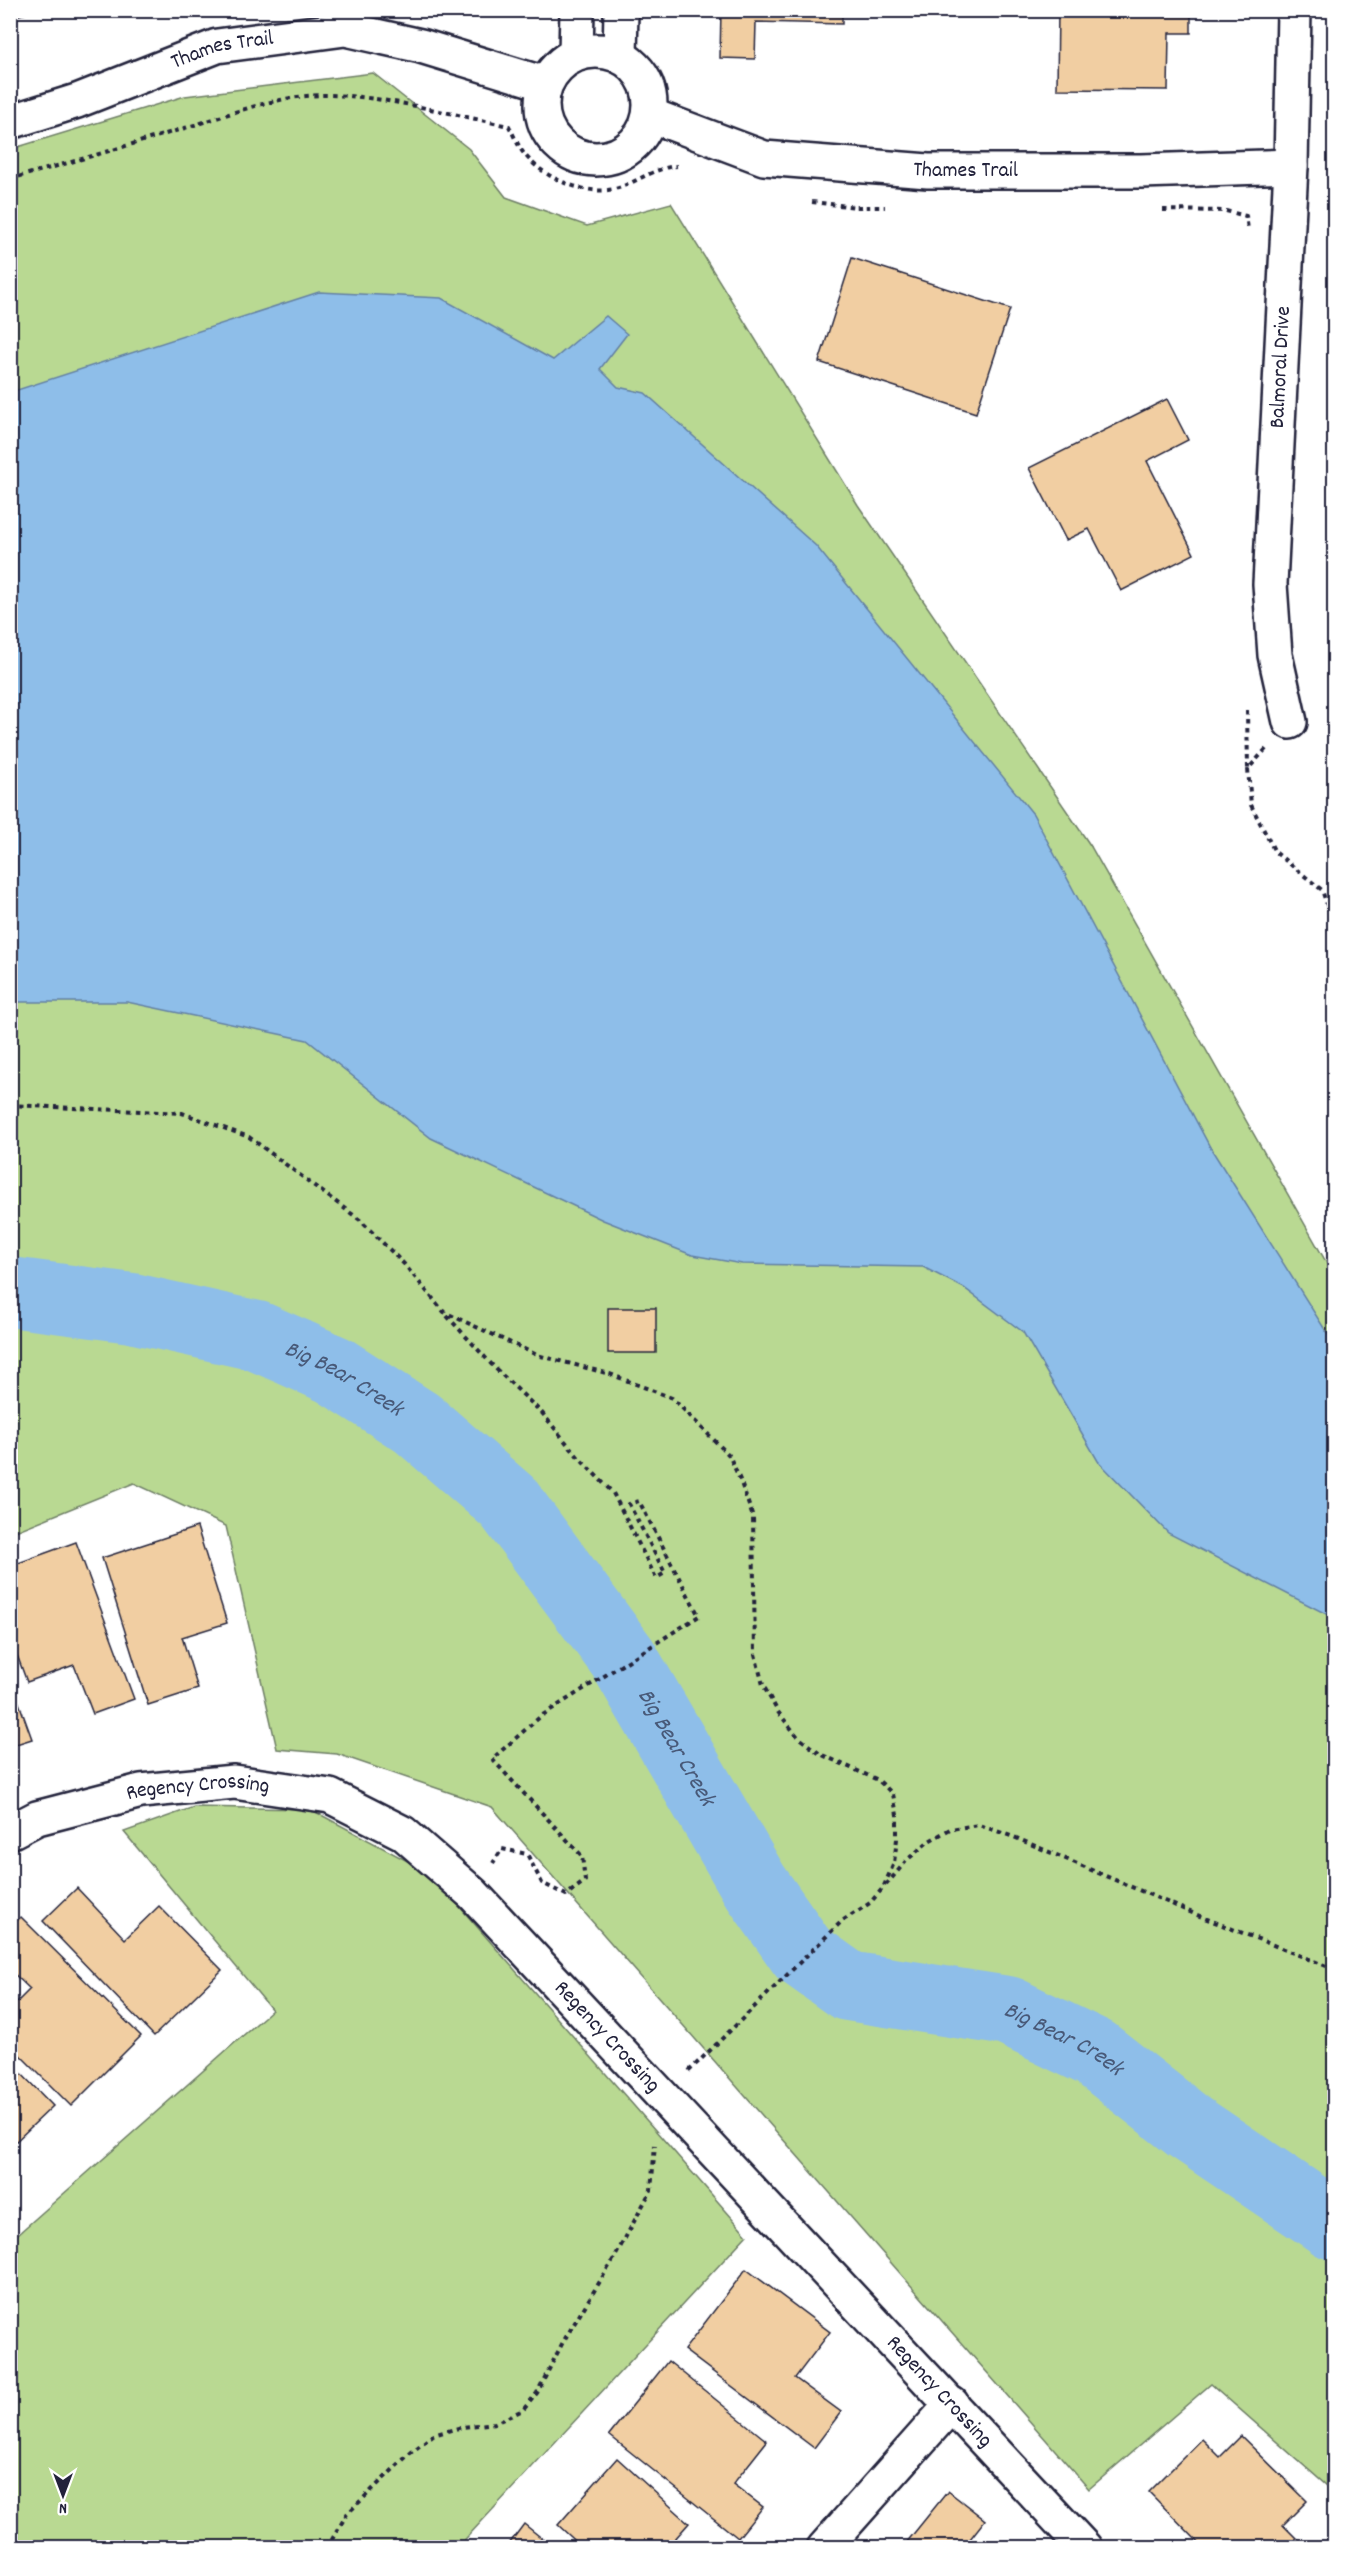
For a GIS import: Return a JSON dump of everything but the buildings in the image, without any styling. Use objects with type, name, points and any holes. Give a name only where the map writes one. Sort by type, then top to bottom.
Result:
[{"type":"street","points":[[576,54],[577,10]]},
{"type":"street","points":[[620,56],[621,10]]},
{"type":"street","name":"Balmoral Drive","points":[[1290,722],[1275,655],[1270,584],[1291,166],[1294,10]]},
{"type":"street","name":"Thames Trail","points":[[10,122],[76,101],[217,46],[345,30],[421,46],[546,84]]},
{"type":"street","points":[[598,50],[620,56],[634,66],[645,81],[650,97],[650,115],[644,132],[632,146],[617,155],[599,159],[581,157],[565,149],[552,137],[544,120],[542,102],[546,84],[563,62],[576,54],[598,50]]},
{"type":"street","name":"Thames Trail","points":[[650,115],[764,158],[928,171],[1141,171],[1291,166]]},
{"type":"street","name":"Regency Crossing","points":[[10,1832],[37,1818],[141,1791],[234,1782],[330,1796],[403,1833],[473,1894],[1086,2547]]},
{"type":"street","points":[[824,2547],[952,2404]]},
{"type":"path","points":[[10,179],[83,160],[264,103],[326,95],[369,98],[509,126],[523,152],[549,176],[572,186],[598,190],[618,188],[654,172],[675,166],[683,168]]},
{"type":"path","points":[[805,201],[856,207],[894,207]]},
{"type":"path","points":[[1161,210],[1226,211],[1246,216],[1249,232]]},
{"type":"path","points":[[1247,705],[1251,805],[1275,852],[1322,890],[1335,926]]},
{"type":"path","points":[[1248,769],[1290,722]]},
{"type":"path","points":[[10,1105],[182,1113],[249,1137],[360,1220],[404,1264],[495,1368],[542,1413],[579,1458],[613,1493],[656,1578],[665,1573],[629,1504],[639,1501],[699,1616],[541,1716],[492,1759],[582,1856],[585,1881],[566,1895],[542,1883],[527,1854],[502,1849],[473,1894]]},
{"type":"path","points":[[444,1312],[537,1355],[610,1374],[672,1398],[729,1455],[753,1517],[755,1654],[763,1685],[778,1712],[798,1737],[820,1754],[878,1780],[892,1794],[897,1815],[897,1839],[894,1863],[883,1888]]},
{"type":"path","points":[[327,2547],[347,2514],[408,2455],[434,2435],[462,2427],[495,2423],[523,2410],[537,2393],[563,2342],[616,2255],[651,2190],[656,2131],[667,2100],[690,2070],[842,1921],[870,1903],[907,1860],[930,1841],[950,1829],[979,1825],[1014,1837],[1202,1917],[1335,1969]]},
{"type":"green space","points":[[373,73],[469,149],[506,197],[587,226],[671,203],[858,505],[1090,845],[1334,1276],[1334,2492],[1211,2384],[1089,2489],[492,1807],[337,1754],[277,1749],[226,1526],[134,1483],[11,1533],[11,149],[185,96]]},
{"type":"green space","points":[[194,1807],[310,1809],[430,1873],[747,2235],[457,2548],[11,2547],[10,2241],[272,2010],[124,1832]]},
{"type":"water","points":[[319,292],[441,298],[553,360],[606,316],[627,334],[600,369],[618,387],[645,393],[816,546],[1033,814],[1210,1147],[1334,1344],[1334,1618],[1168,1533],[1098,1461],[1023,1332],[964,1288],[923,1267],[742,1264],[692,1255],[603,1220],[431,1138],[307,1040],[127,1002],[11,1002],[11,392]]},
{"type":"waterway","name":"Big Bear Creek","points":[[10,1292],[132,1308],[257,1336],[334,1370],[417,1423],[508,1502],[623,1658],[754,1884],[803,1954],[848,1986],[1008,2011],[1095,2053],[1189,2127],[1334,2225]]}]
